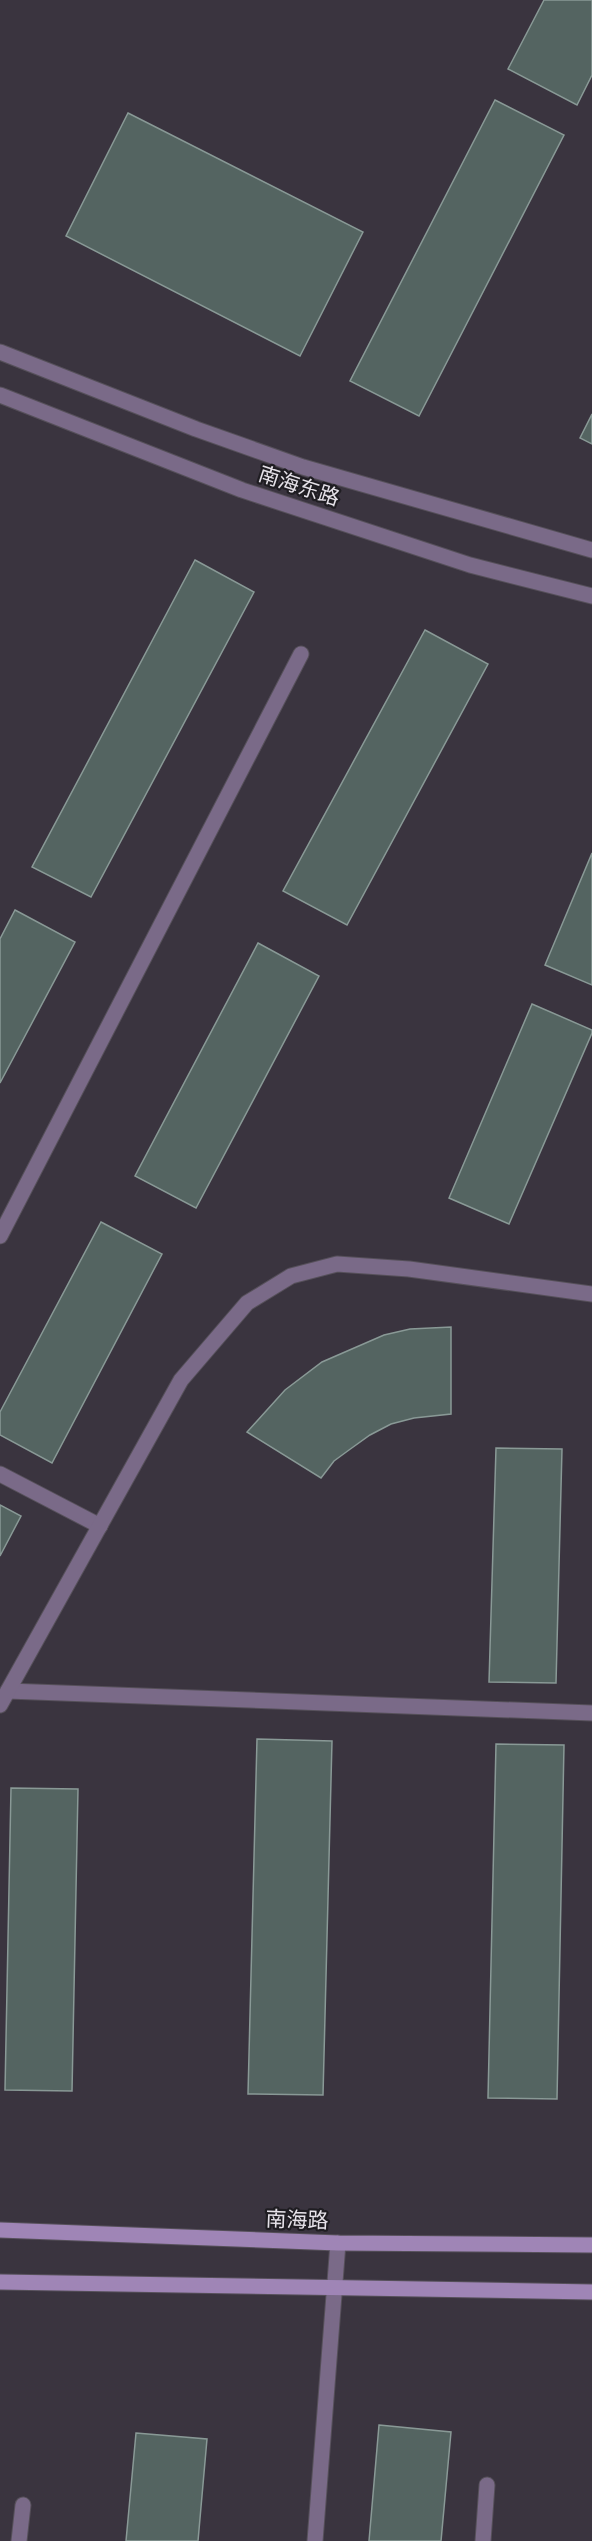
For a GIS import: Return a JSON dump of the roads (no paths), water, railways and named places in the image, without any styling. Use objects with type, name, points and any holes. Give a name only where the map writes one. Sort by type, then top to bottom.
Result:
[{"type":"main road","name":"南海路","points":[[0,2230],[338,2242],[592,2245]]},
{"type":"main road","points":[[0,2282],[592,2292]]},
{"type":"street","name":"南海东路","points":[[0,352],[196,429],[303,467],[592,550]]},
{"type":"street","name":"南海东路","points":[[0,395],[242,490],[471,565],[592,596]]},
{"type":"street","points":[[0,1236],[301,654]]},
{"type":"street","points":[[0,1705],[181,1380],[247,1303],[291,1275],[337,1264],[409,1269],[592,1294]]},
{"type":"street","points":[[0,1474],[100,1526]]},
{"type":"street","points":[[8,1691],[592,1713]]},
{"type":"street","points":[[315,2541],[338,2242]]},
{"type":"street","points":[[483,2541],[487,2485]]},
{"type":"street","points":[[19,2541],[23,2505]]}]
